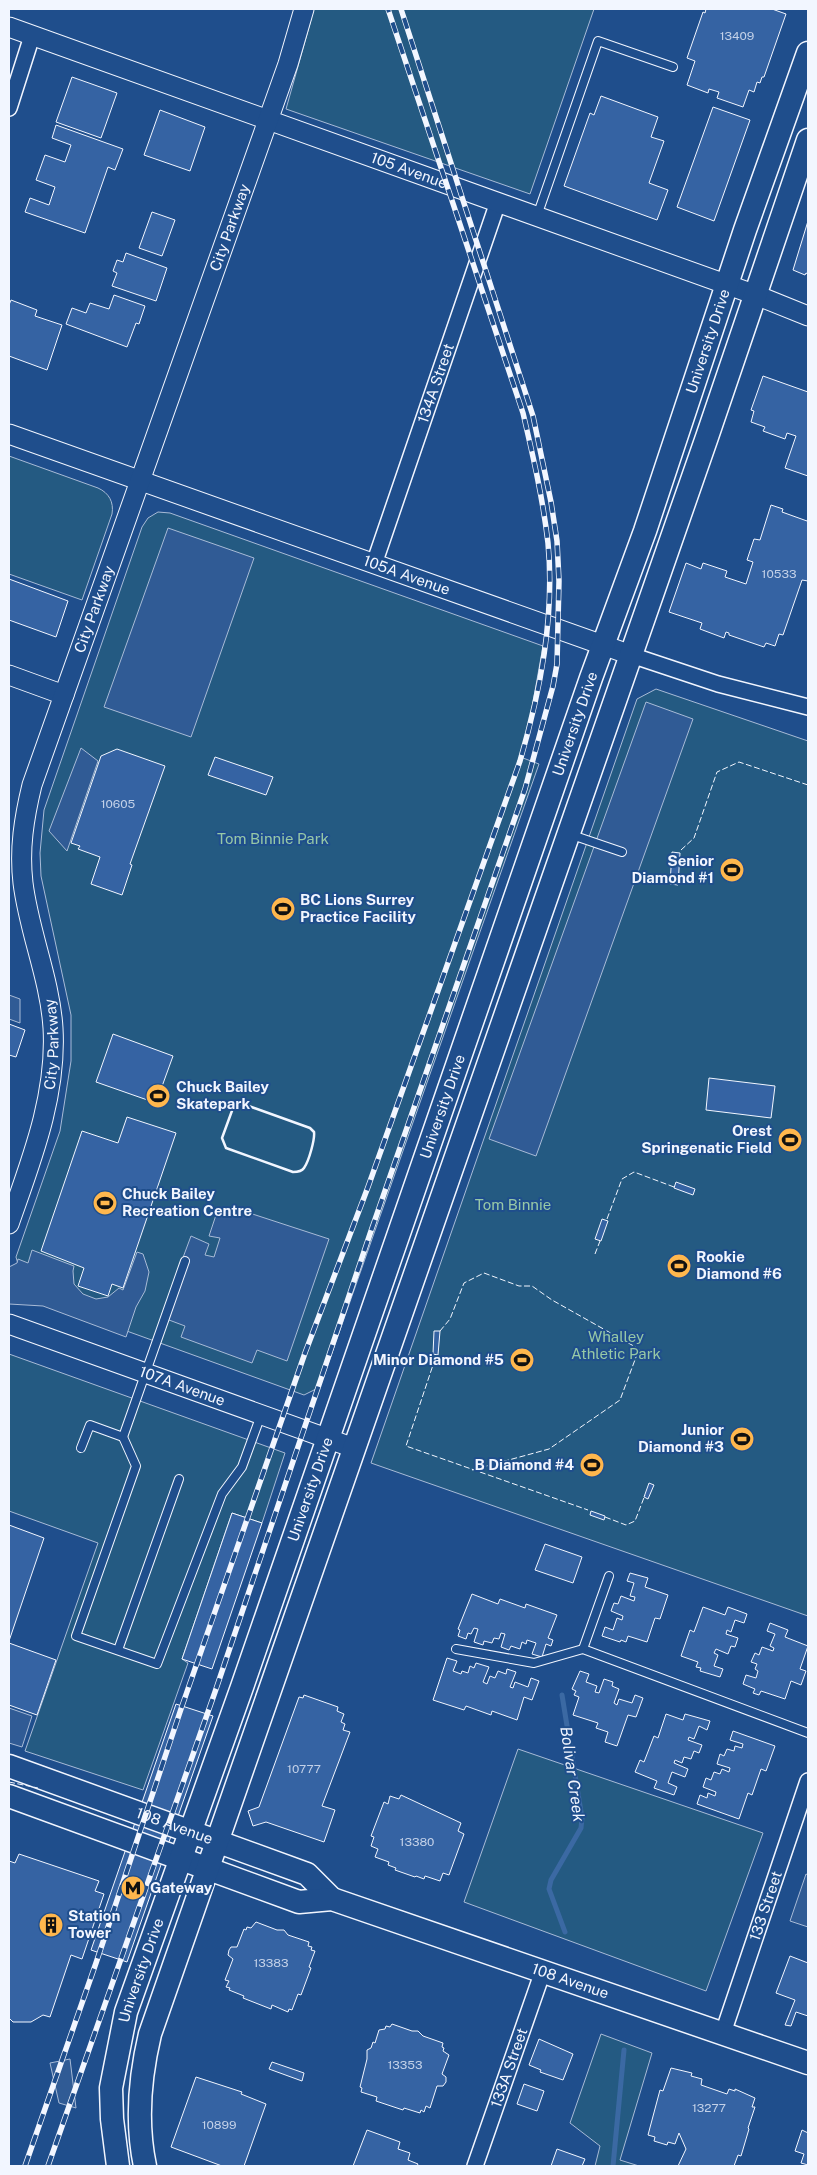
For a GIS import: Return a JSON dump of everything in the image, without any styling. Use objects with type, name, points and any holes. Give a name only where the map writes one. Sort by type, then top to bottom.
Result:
[{"type":"main road","name":"University Drive","points":[[118,2166],[111,2088],[118,2044],[126,2012],[648,524],[808,53]]},
{"type":"main road","name":"University Drive","points":[[145,2166],[140,2125],[140,2086],[150,2034],[569,834],[808,140]]},
{"type":"main road","name":"108 Avenue","points":[[9,1766],[308,1874],[332,1898],[808,2063]]},
{"type":"main road","name":"108 Avenue","points":[[9,1796],[299,1902],[332,1898]]},
{"type":"street","name":"City Parkway","points":[[9,1224],[38,1140],[45,1110],[53,1057],[51,1009],[23,883],[23,828],[32,785],[288,64],[304,9]]},
{"type":"street","name":"105 Avenue","points":[[9,27],[756,295],[808,316]]},
{"type":"street","points":[[9,108],[32,36]]},
{"type":"street","name":"134A Street","points":[[374,564],[498,202]]},
{"type":"street","name":"105A Avenue","points":[[9,434],[631,655],[718,684],[808,707]]},
{"type":"street","points":[[9,675],[64,695]]},
{"type":"street","name":"107A Avenue","points":[[9,1324],[354,1448]]},
{"type":"street","name":"133 Street","points":[[723,2033],[808,1781]]},
{"type":"street","name":"133A Street","points":[[475,2166],[543,1971]]},
{"type":"lane","points":[[537,216],[598,41],[673,67]]},
{"type":"lane","points":[[569,834],[622,852]]},
{"type":"lane","points":[[185,1261],[124,1437],[136,1466],[76,1636],[157,1664],[222,1494],[242,1467],[261,1415]]},
{"type":"lane","points":[[81,1448],[90,1425],[124,1437]]},
{"type":"lane","points":[[118,1650],[179,1479]]},
{"type":"lane","points":[[583,1649],[609,1576]]},
{"type":"lane","points":[[456,1648],[534,1663],[583,1649],[808,1733]]},
{"type":"green space","points":[[312,9],[594,9],[530,194],[286,109],[311,20]]},
{"type":"green space","points":[[9,456],[98,488],[110,498],[112,514],[82,600],[9,574]]},
{"type":"green space","name":"Tom Binnie Park","points":[[158,512],[170,513],[543,646],[523,758],[539,764],[320,1387],[304,1395],[27,1295],[16,1257],[60,1131],[71,1061],[71,1015],[41,876],[40,853],[44,810],[142,527],[148,518]]},
{"type":"green space","name":"Whalley Athletic Park","points":[[656,689],[808,741],[808,1616],[371,1463],[637,699]]},
{"type":"green space","points":[[9,1354],[285,1453],[262,1523],[232,1513],[182,1659],[188,1663],[143,1790],[25,1751],[98,1543],[9,1511]]},
{"type":"green space","points":[[518,1749],[763,1833],[706,1991],[464,1902]]},
{"type":"green space","points":[[601,2034],[652,2053],[620,2160],[639,2166],[595,2166],[600,2146],[570,2123]]},
{"type":"shaded area","points":[[168,528],[254,558],[191,737],[104,707]]},
{"type":"shaded area","points":[[646,702],[693,719],[536,1156],[489,1139]]},
{"type":"shaded area","points":[[81,748],[98,761],[67,851],[49,831]]},
{"type":"shaded area","points":[[9,995],[20,999],[20,1023],[9,1019]]},
{"type":"shaded area","points":[[231,1207],[329,1239],[287,1361],[257,1350],[252,1363],[181,1337],[185,1326],[161,1317],[191,1236],[209,1244],[205,1255],[214,1257],[220,1238],[209,1236],[217,1212],[228,1217]]},
{"type":"shaded area","points":[[32,1250],[74,1266],[74,1284],[83,1294],[96,1299],[108,1297],[119,1288],[123,1290],[137,1252],[143,1254],[149,1272],[145,1291],[136,1307],[126,1337],[43,1306],[9,1304],[9,1267],[17,1263],[18,1259],[28,1263]]},
{"type":"shaded area","points":[[9,1708],[32,1716],[22,1747],[9,1743]]},
{"type":"shaded area","points":[[806,1874],[808,1875],[808,1927],[790,1921]]},
{"type":"shaded area","points":[[70,2059],[76,2108],[59,2103],[50,2063]]},
{"type":"building","points":[[706,9],[772,9],[786,14],[764,77],[762,77],[760,83],[757,82],[754,92],[749,90],[743,107],[717,98],[719,92],[709,89],[708,93],[687,85],[695,61],[687,58],[703,12],[705,13]]},
{"type":"building","points":[[72,77],[117,93],[101,138],[56,122]]},
{"type":"building","points":[[601,96],[658,117],[651,137],[664,141],[649,183],[668,190],[657,220],[564,186],[590,113],[594,115]]},
{"type":"building","points":[[713,107],[750,120],[714,221],[677,207]]},
{"type":"building","points":[[160,110],[205,127],[190,171],[144,155]]},
{"type":"building","points":[[56,125],[123,149],[115,170],[108,167],[85,233],[25,212],[30,198],[49,205],[55,187],[36,180],[45,155],[65,162],[71,145],[52,138]]},
{"type":"building","points":[[152,212],[175,220],[162,256],[139,248]]},
{"type":"building","points":[[808,221],[808,274],[806,273],[805,275],[793,270]]},
{"type":"building","points":[[126,253],[167,268],[156,301],[112,286],[117,273],[113,271],[117,260],[123,262]]},
{"type":"building","points":[[114,295],[145,306],[139,324],[136,323],[127,347],[66,324],[72,308],[86,313],[90,303],[109,309]]},
{"type":"building","points":[[11,300],[37,310],[35,316],[62,325],[47,370],[9,356],[9,305]]},
{"type":"building","points":[[763,376],[808,392],[808,476],[785,468],[796,436],[787,433],[785,439],[763,431],[765,427],[751,422],[754,411],[751,410]]},
{"type":"building","points":[[771,505],[783,509],[782,512],[807,521],[808,519],[808,581],[802,580],[783,635],[779,634],[775,646],[766,643],[764,647],[729,635],[726,632],[724,638],[700,629],[702,623],[669,612],[686,563],[701,569],[703,563],[727,571],[725,577],[746,584],[753,562],[747,560],[754,539],[760,540]]},
{"type":"building","points":[[9,579],[68,601],[56,637],[9,620]]},
{"type":"building","points":[[117,749],[165,766],[130,864],[132,865],[122,895],[91,884],[100,857],[78,849],[80,846],[71,843],[101,756]]},
{"type":"building","points":[[215,757],[273,777],[266,795],[208,775]]},
{"type":"building","points":[[672,852],[680,853],[678,885],[670,884]]},
{"type":"building","points":[[9,1024],[25,1030],[16,1057],[9,1055]]},
{"type":"building","points":[[113,1034],[173,1056],[156,1103],[96,1082]]},
{"type":"building","points":[[709,1078],[775,1086],[771,1118],[706,1110]]},
{"type":"building","name":"Chuck Bailey Recreation Centre","points":[[127,1117],[176,1133],[123,1288],[112,1284],[108,1296],[78,1286],[84,1268],[41,1251],[82,1131],[118,1143]]},
{"type":"building","points":[[676,1182],[695,1189],[693,1195],[674,1188]]},
{"type":"building","points":[[602,1219],[608,1221],[601,1241],[595,1239]]},
{"type":"building","points":[[434,1331],[440,1331],[438,1355],[433,1354]]},
{"type":"building","points":[[649,1483],[654,1485],[648,1499],[644,1497]]},
{"type":"building","points":[[591,1511],[605,1516],[604,1520],[590,1515]]},
{"type":"building","points":[[232,1513],[262,1523],[212,1669],[182,1659]]},
{"type":"building","points":[[9,1525],[44,1538],[9,1641]]},
{"type":"building","points":[[545,1544],[582,1557],[573,1583],[535,1570]]},
{"type":"building","points":[[630,1573],[648,1578],[645,1587],[668,1595],[660,1619],[655,1618],[647,1642],[628,1636],[626,1642],[621,1640],[620,1642],[602,1636],[605,1627],[613,1630],[617,1618],[622,1620],[623,1616],[611,1611],[614,1603],[618,1604],[621,1596],[634,1601],[635,1597],[630,1596],[634,1583],[627,1581]]},
{"type":"building","points":[[472,1594],[498,1604],[500,1599],[525,1608],[526,1604],[557,1615],[548,1638],[553,1640],[551,1646],[546,1644],[542,1657],[532,1654],[536,1643],[527,1640],[526,1644],[522,1642],[520,1649],[511,1646],[509,1650],[501,1647],[505,1634],[501,1633],[499,1639],[494,1638],[492,1643],[484,1641],[483,1645],[474,1642],[478,1629],[474,1628],[471,1634],[468,1633],[466,1639],[458,1636],[460,1630],[458,1629]]},
{"type":"building","points":[[703,1607],[725,1615],[728,1607],[747,1614],[744,1623],[735,1620],[731,1632],[727,1630],[726,1634],[738,1638],[735,1647],[731,1646],[728,1654],[716,1649],[714,1653],[718,1655],[714,1666],[723,1669],[720,1677],[700,1671],[701,1668],[696,1667],[698,1662],[681,1656],[690,1630],[694,1632]]},
{"type":"building","points":[[770,1623],[788,1630],[785,1637],[808,1646],[800,1669],[806,1671],[801,1685],[791,1681],[785,1699],[761,1691],[759,1695],[753,1693],[755,1689],[743,1684],[746,1675],[756,1678],[758,1671],[755,1669],[757,1664],[751,1662],[755,1653],[759,1655],[762,1647],[773,1651],[774,1648],[770,1646],[775,1634],[767,1631]]},
{"type":"building","points":[[9,1643],[56,1660],[37,1715],[9,1705]]},
{"type":"building","points":[[447,1658],[457,1661],[453,1671],[461,1674],[462,1671],[468,1673],[470,1666],[474,1668],[476,1663],[489,1667],[483,1682],[487,1684],[490,1676],[495,1678],[498,1671],[506,1674],[507,1669],[516,1672],[510,1687],[513,1688],[515,1682],[528,1687],[531,1678],[539,1681],[532,1700],[524,1697],[517,1720],[492,1711],[491,1715],[466,1706],[464,1710],[433,1700]]},
{"type":"building","points":[[580,1671],[589,1674],[586,1682],[597,1686],[595,1692],[599,1693],[604,1679],[613,1682],[612,1686],[619,1689],[614,1703],[617,1705],[619,1699],[632,1703],[635,1695],[643,1698],[636,1717],[628,1715],[617,1746],[605,1742],[608,1732],[596,1728],[598,1723],[573,1715],[579,1697],[574,1695],[576,1691],[572,1689]]},
{"type":"building","points":[[304,1695],[338,1707],[337,1711],[344,1714],[341,1722],[345,1724],[343,1730],[350,1732],[322,1806],[335,1810],[324,1842],[266,1822],[253,1826],[248,1811],[259,1807],[299,1697],[303,1698]]},
{"type":"building","points":[[176,1704],[213,1716],[127,1962],[91,1950]]},
{"type":"building","points":[[666,1714],[683,1720],[685,1714],[710,1721],[707,1730],[699,1726],[694,1739],[689,1737],[688,1740],[702,1745],[699,1753],[694,1751],[691,1759],[684,1757],[682,1763],[675,1760],[674,1763],[688,1769],[685,1777],[672,1772],[668,1783],[677,1787],[674,1795],[654,1788],[657,1781],[635,1772],[640,1760],[644,1762],[654,1736],[658,1738]]},
{"type":"building","points":[[733,1731],[775,1746],[766,1771],[761,1769],[752,1795],[748,1793],[739,1819],[697,1804],[700,1795],[707,1798],[708,1793],[715,1796],[716,1792],[703,1787],[706,1778],[711,1780],[714,1772],[720,1774],[722,1769],[729,1772],[730,1768],[717,1764],[720,1754],[724,1756],[727,1749],[734,1751],[735,1746],[742,1748],[743,1744],[730,1740]]},
{"type":"building","points":[[401,1795],[461,1823],[458,1831],[464,1834],[449,1875],[443,1873],[440,1881],[425,1876],[424,1879],[415,1877],[395,1870],[396,1868],[388,1865],[389,1862],[375,1857],[378,1849],[371,1846],[374,1837],[371,1836],[384,1802],[388,1804],[390,1796],[399,1799]]},
{"type":"building","name":"Station Tower","points":[[19,1854],[99,1881],[95,1891],[104,1894],[82,1959],[71,1955],[50,2017],[43,2015],[31,2022],[13,2022],[9,2018],[9,1861],[15,1863]]},
{"type":"building","points":[[256,1922],[277,1930],[284,1930],[288,1935],[309,1942],[308,1946],[312,1947],[311,1950],[315,1951],[301,1995],[298,1994],[292,2010],[289,2009],[288,2012],[272,2005],[271,2009],[243,1998],[244,1996],[226,1987],[229,1981],[225,1980],[233,1959],[228,1955],[229,1950],[231,1947],[237,1947],[244,1929],[246,1930],[247,1927],[251,1928]]},
{"type":"building","points":[[790,1956],[808,1963],[808,2016],[796,2012],[791,2026],[785,2025],[795,2000],[776,1993]]},
{"type":"building","points":[[392,2024],[412,2031],[418,2031],[423,2036],[443,2043],[443,2051],[449,2055],[442,2074],[446,2077],[446,2082],[443,2086],[437,2086],[430,2108],[426,2106],[424,2112],[421,2110],[420,2113],[404,2108],[403,2110],[376,2101],[377,2097],[361,2092],[362,2088],[360,2087],[367,2059],[367,2050],[371,2048],[373,2042],[375,2043],[379,2030],[385,2029],[386,2026],[390,2027]]},
{"type":"building","points":[[539,2039],[573,2054],[563,2080],[540,2072],[541,2070],[529,2065]]},
{"type":"building","points":[[272,2062],[304,2073],[302,2081],[269,2069]]},
{"type":"building","points":[[671,2068],[692,2073],[691,2076],[702,2079],[701,2085],[727,2094],[729,2089],[735,2091],[735,2089],[755,2098],[752,2107],[755,2107],[741,2156],[738,2155],[734,2166],[678,2166],[686,2149],[679,2133],[675,2144],[668,2142],[667,2145],[654,2141],[655,2137],[648,2135],[660,2090],[663,2091]]},
{"type":"building","points":[[196,2077],[242,2092],[241,2094],[266,2104],[244,2166],[222,2166],[171,2147]]},
{"type":"building","points":[[524,2084],[544,2091],[537,2111],[517,2104]]},
{"type":"building","points":[[367,2130],[400,2142],[398,2149],[410,2153],[408,2160],[418,2164],[417,2166],[353,2166]]},
{"type":"building","points":[[802,2130],[808,2133],[808,2165],[801,2163],[804,2154],[795,2151]]},
{"type":"building","points":[[557,2149],[585,2159],[582,2166],[551,2166]]},
{"type":"waterway","name":"Bolivar Creek","points":[[562,1695],[582,1818],[581,1828],[551,1880],[549,1889],[565,1932]]},
{"type":"waterway","name":"Bolivar Creek","points":[[613,2166],[624,2050]]},
{"type":"railway","points":[[25,2166],[305,1353],[368,1187],[520,761],[534,708],[544,654],[549,599],[548,543],[541,494],[523,413],[388,9]]},
{"type":"railway","points":[[48,2166],[215,1692],[370,1234],[525,789],[553,686],[557,664],[559,581],[557,541],[533,416],[401,9]]},
{"type":"fence","points":[[681,850],[694,838],[717,772],[739,762],[808,785]]},
{"type":"fence","points":[[607,1219],[622,1179],[634,1172],[674,1187]]},
{"type":"fence","points":[[595,1254],[600,1241]]},
{"type":"fence","points":[[440,1331],[450,1319],[464,1283],[484,1273],[519,1286],[532,1286],[552,1300],[639,1349],[620,1400],[549,1449],[472,1470]]},
{"type":"fence","points":[[435,1359],[406,1446],[588,1510]]},
{"type":"fence","points":[[605,1517],[626,1525],[635,1521],[645,1495]]},
{"type":"fence","points":[[9,1782],[38,1788]]},
{"type":"wall","points":[[238,1104],[243,1104],[310,1128],[314,1132],[314,1140],[310,1155],[303,1169],[293,1172],[226,1148],[222,1138],[233,1108],[238,1104]]},
{"type":"place","name":"Senior Diamond #1","points":[[732,870]]},
{"type":"place","name":"BC Lions Surrey Practice Facility","points":[[283,909]]},
{"type":"place","name":"Chuck Bailey Skatepark","points":[[158,1096]]},
{"type":"place","name":"Orest Springenatic Field","points":[[790,1140]]},
{"type":"place","name":"Chuck Bailey Recreation Centre","points":[[105,1203]]},
{"type":"place","name":"Rookie Diamond #6","points":[[679,1266]]},
{"type":"place","name":"Minor Diamond #5","points":[[522,1360]]},
{"type":"place","name":"Junior Diamond #3","points":[[742,1439]]},
{"type":"place","name":"B Diamond #4","points":[[592,1465]]},
{"type":"place","name":"Gateway","points":[[133,1888]]},
{"type":"place","name":"Station Tower","points":[[51,1925]]},
{"type":"park label","name":"Tom Binnie","points":[[513,1205]]}]
